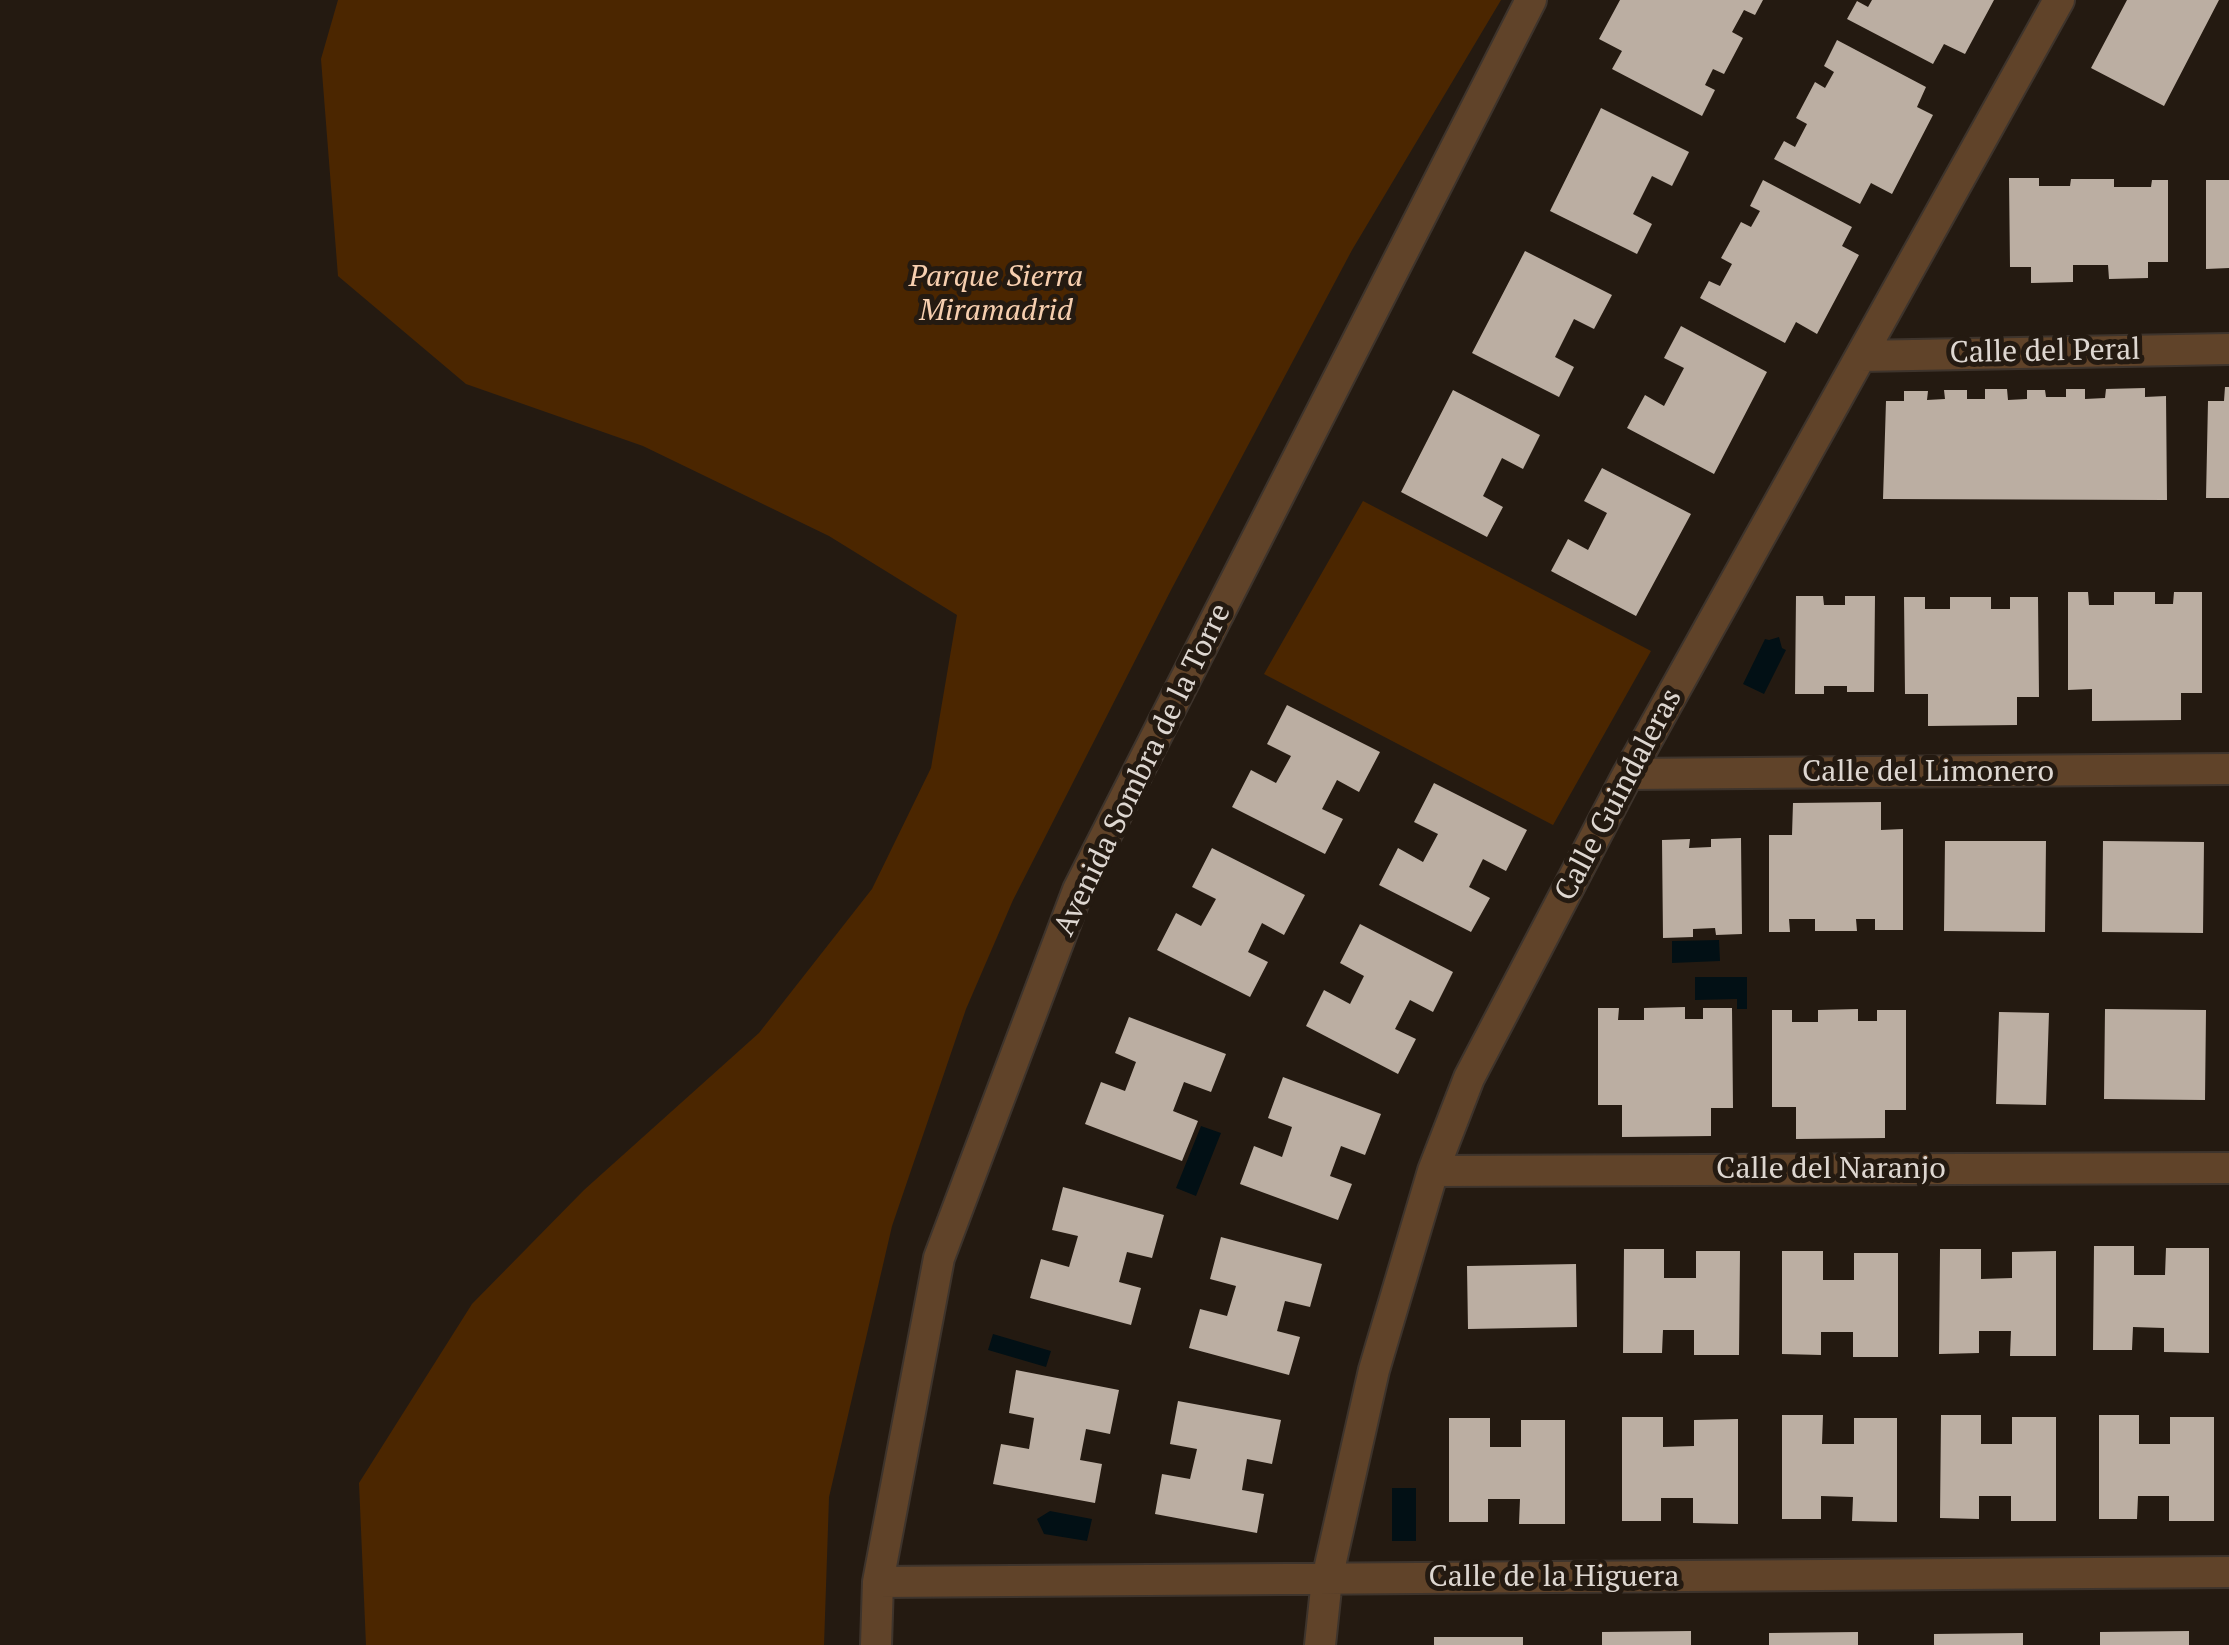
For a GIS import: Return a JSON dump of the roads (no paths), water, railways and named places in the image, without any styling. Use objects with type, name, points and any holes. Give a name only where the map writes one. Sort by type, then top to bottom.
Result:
[{"type":"street","name":"Avenida Sombra de la Torre","points":[[876,1645],[878,1582],[939,1258],[1078,890],[1531,0]]},
{"type":"street","name":"Calle Guindaleras","points":[[1320,1645],[1327,1579],[1374,1370],[1433,1171],[1468,1078],[1628,774],[2059,0]]},
{"type":"street","name":"Calle del Peral","points":[[1861,356],[2229,349]]},
{"type":"street","name":"Calle del Limonero","points":[[1628,774],[2229,770]]},
{"type":"street","name":"Calle del Naranjo","points":[[1433,1171],[2229,1168]]},
{"type":"street","name":"Calle de la Higuera","points":[[878,1582],[2229,1572]]},
{"type":"park label","name":"Parque Sierra Miramadrid","points":[[996,294]]}]
